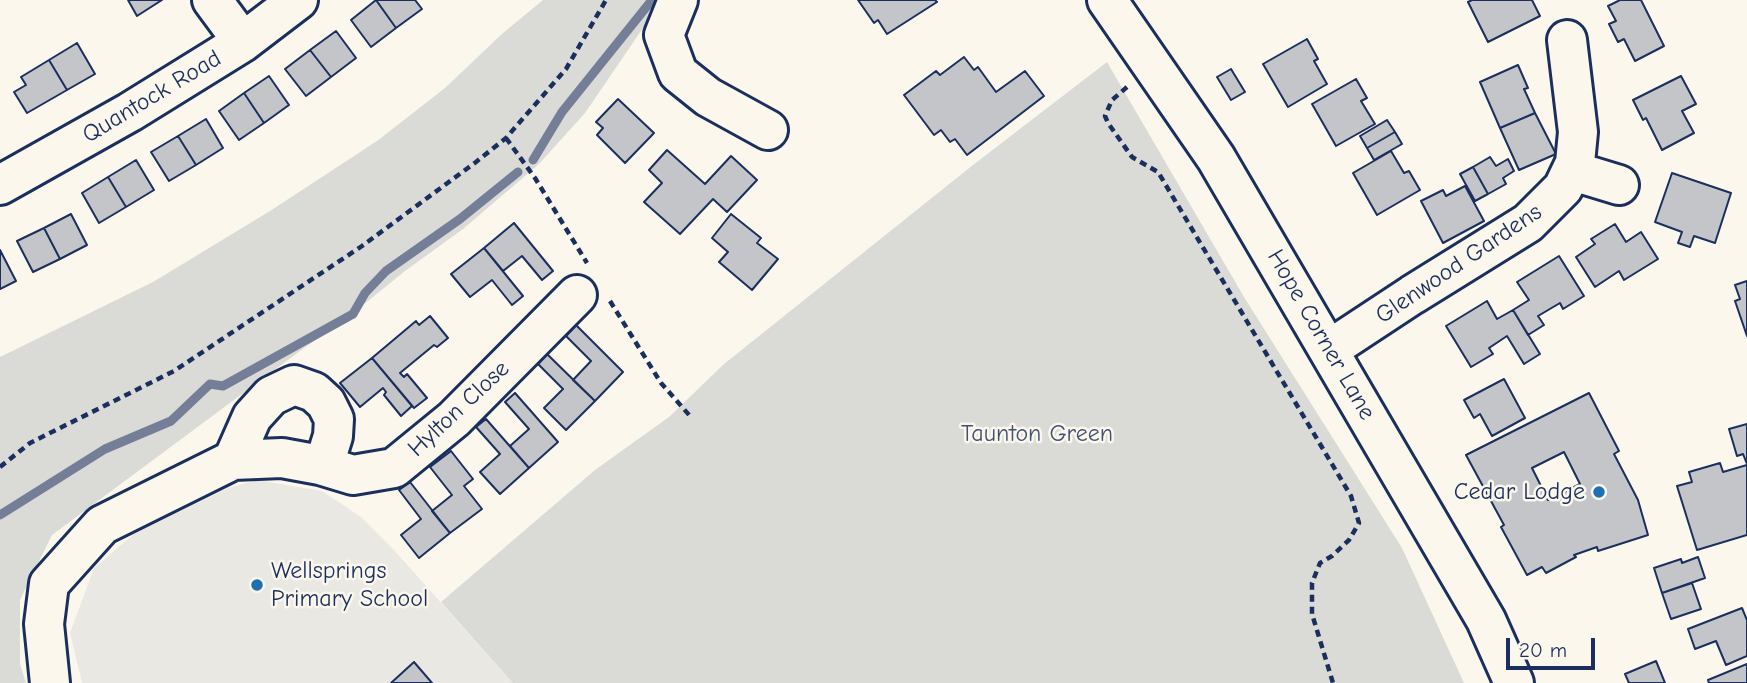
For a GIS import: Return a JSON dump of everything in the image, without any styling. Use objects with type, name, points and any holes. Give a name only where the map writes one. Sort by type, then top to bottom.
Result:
[{"type":"street","points":[[212,0],[243,43]]},
{"type":"street","name":"Quantock Road","points":[[0,185],[130,112],[243,43],[298,0]]},
{"type":"street","points":[[678,0],[664,35],[678,73],[708,97],[768,130]]},
{"type":"street","name":"Hope Corner Lane","points":[[1107,0],[1216,158],[1330,349],[1486,620],[1514,683]]},
{"type":"street","name":"Glenwood Gardens","points":[[1330,349],[1528,223],[1563,188],[1573,171],[1578,132],[1565,41]]},
{"type":"street","points":[[1573,171],[1623,186]]},
{"type":"street","name":"Hylton Close","points":[[50,683],[44,624],[49,584],[102,525],[233,460],[282,458],[353,475],[394,468],[454,419],[577,295]]},
{"type":"street","points":[[233,460],[252,417],[271,396],[294,386],[314,392],[326,403],[334,419],[333,436],[320,465]]},
{"type":"path","points":[[0,467],[30,443],[174,370],[362,246],[475,162],[506,138],[566,69],[606,0]]},
{"type":"path","points":[[1154,70],[1112,100],[1105,116],[1108,123],[1132,157],[1158,172],[1350,496],[1359,523],[1349,540],[1320,563],[1312,583],[1312,614],[1332,683]]},
{"type":"shaded area","name":"Wellsprings Primary School","points":[[257,480],[322,491],[361,517],[513,683],[82,683],[70,633],[94,568],[134,534],[228,488]]},
{"type":"green space","points":[[543,0],[662,0],[585,113],[539,164],[463,229],[342,322],[52,535],[20,600],[20,664],[26,683],[0,683],[0,357],[153,282],[270,211],[377,141],[445,88],[503,33]]},
{"type":"green space","name":"Taunton Green","points":[[1107,62],[1244,297],[1402,548],[1464,683],[513,683],[441,602],[595,470],[669,417],[724,364]]},
{"type":"building","points":[[128,0],[162,0],[137,16]]},
{"type":"building","points":[[376,0],[396,28],[371,47],[351,20]]},
{"type":"building","points":[[376,0],[415,0],[422,9],[396,28]]},
{"type":"building","points":[[858,0],[937,2],[887,34],[878,20],[874,23]]},
{"type":"building","points":[[1532,0],[1540,16],[1488,42],[1468,2]]},
{"type":"building","points":[[1620,0],[1641,0],[1664,46],[1635,61],[1624,39],[1618,42],[1609,24],[1616,21],[1608,6]]},
{"type":"building","points":[[336,31],[356,58],[331,77],[310,50]]},
{"type":"building","points":[[1307,39],[1318,59],[1314,61],[1327,84],[1288,107],[1263,64]]},
{"type":"building","points":[[77,43],[95,74],[67,90],[49,60]]},
{"type":"building","points":[[310,50],[331,77],[306,96],[285,69]]},
{"type":"building","points":[[964,57],[974,70],[978,67],[996,92],[1025,71],[1044,96],[967,155],[955,139],[950,142],[941,130],[934,135],[904,95],[936,71],[940,75]]},
{"type":"building","points":[[49,60],[67,90],[27,113],[14,92],[26,85],[21,77]]},
{"type":"building","points":[[1518,65],[1528,88],[1524,89],[1535,113],[1500,128],[1480,82]]},
{"type":"building","points":[[1231,69],[1245,92],[1231,100],[1217,77]]},
{"type":"building","points":[[269,76],[289,105],[264,123],[244,93]]},
{"type":"building","points":[[1681,76],[1696,104],[1682,111],[1694,133],[1662,150],[1646,118],[1643,120],[1633,100]]},
{"type":"building","points":[[1356,79],[1367,98],[1361,101],[1375,124],[1336,146],[1312,104]]},
{"type":"building","points":[[244,93],[264,123],[239,140],[219,111]]},
{"type":"building","points":[[618,99],[654,133],[625,163],[597,135],[603,128],[596,122]]},
{"type":"building","points":[[1535,113],[1556,154],[1519,170],[1500,128]]},
{"type":"building","points":[[206,119],[223,148],[196,165],[178,136]]},
{"type":"building","points":[[1387,120],[1395,132],[1367,148],[1360,136]]},
{"type":"building","points":[[1395,132],[1402,144],[1374,160],[1367,148]]},
{"type":"building","points":[[178,136],[196,165],[169,181],[151,152]]},
{"type":"building","points":[[667,150],[705,184],[731,156],[757,180],[727,212],[713,199],[680,234],[644,202],[662,183],[649,170]]},
{"type":"building","points":[[1391,151],[1404,173],[1409,171],[1420,190],[1377,215],[1353,173]]},
{"type":"building","points":[[1490,157],[1496,166],[1508,159],[1514,171],[1503,178],[1506,184],[1488,194],[1473,167]]},
{"type":"building","points":[[136,160],[154,190],[126,207],[108,177]]},
{"type":"building","points":[[1473,167],[1488,194],[1475,201],[1460,174]]},
{"type":"building","points":[[1672,173],[1731,193],[1715,243],[1694,236],[1690,247],[1678,243],[1682,232],[1655,222]]},
{"type":"building","points":[[108,177],[126,207],[99,223],[82,193]]},
{"type":"building","points":[[1465,186],[1484,221],[1443,243],[1421,201],[1443,190],[1446,196]]},
{"type":"building","points":[[71,214],[87,245],[60,259],[44,228]]},
{"type":"building","points":[[731,214],[761,238],[757,243],[778,259],[752,290],[719,262],[728,252],[712,238]]},
{"type":"building","points":[[514,223],[553,271],[542,280],[522,256],[503,271],[484,248]]},
{"type":"building","points":[[1615,224],[1626,242],[1641,232],[1658,259],[1624,280],[1619,271],[1595,287],[1576,257],[1595,244],[1591,239]]},
{"type":"building","points":[[44,228],[60,259],[33,272],[17,241]]},
{"type":"building","points":[[484,248],[523,296],[512,305],[492,280],[470,297],[451,274]]},
{"type":"building","points":[[0,250],[16,281],[0,289]]},
{"type":"building","points":[[1559,256],[1584,296],[1563,309],[1560,303],[1538,316],[1544,325],[1528,335],[1513,310],[1529,300],[1517,282]]},
{"type":"building","points":[[1747,281],[1747,336],[1735,301],[1740,299],[1735,285]]},
{"type":"building","points":[[1487,301],[1497,319],[1513,310],[1540,354],[1524,364],[1507,336],[1489,348],[1493,354],[1471,367],[1446,326]]},
{"type":"building","points":[[430,316],[448,338],[437,347],[434,345],[400,373],[404,377],[407,374],[427,398],[414,408],[372,358],[416,321],[419,325]]},
{"type":"building","points":[[576,325],[623,372],[595,401],[573,380],[591,361],[566,336]]},
{"type":"building","points":[[547,354],[595,401],[566,430],[544,408],[563,389],[538,364]]},
{"type":"building","points":[[372,358],[412,406],[401,416],[384,395],[386,392],[383,388],[360,407],[340,383]]},
{"type":"building","points":[[1504,379],[1525,418],[1492,436],[1480,414],[1474,418],[1464,400]]},
{"type":"building","points":[[515,393],[558,442],[529,468],[510,446],[529,429],[505,402]]},
{"type":"building","name":"Cedar Lodge","points":[[1589,393],[1619,451],[1614,454],[1638,500],[1648,535],[1598,551],[1597,547],[1574,555],[1576,557],[1546,573],[1542,567],[1527,575],[1501,527],[1504,525],[1466,455]],"holes":[[[1564,452],[1580,484],[1548,500],[1532,468]]]},
{"type":"building","points":[[486,419],[529,468],[500,494],[480,472],[500,454],[476,427]]},
{"type":"building","points":[[1747,424],[1747,464],[1743,454],[1737,456],[1729,429]]},
{"type":"building","points":[[451,451],[473,479],[464,486],[482,509],[450,533],[432,511],[452,495],[430,467]]},
{"type":"building","points":[[1720,463],[1723,472],[1747,465],[1747,535],[1697,550],[1677,486],[1692,482],[1689,472]]},
{"type":"building","points":[[410,482],[450,533],[419,558],[401,535],[421,519],[399,490]]},
{"type":"building","points":[[1698,557],[1705,578],[1662,593],[1654,568],[1681,559],[1682,563]]},
{"type":"building","points":[[1692,583],[1701,609],[1671,619],[1662,593]]},
{"type":"building","points":[[1742,608],[1747,620],[1747,656],[1726,665],[1716,641],[1695,649],[1688,629]]},
{"type":"building","points":[[1656,661],[1665,683],[1629,683],[1625,674]]},
{"type":"building","points":[[414,662],[432,683],[391,683]]},
{"type":"building","points":[[1747,664],[1747,683],[1709,683],[1708,680]]},
{"type":"waterway","points":[[533,160],[562,112],[652,0]]},
{"type":"waterway","points":[[0,515],[105,449],[171,421],[210,384],[223,386],[353,314],[365,293],[386,271],[460,219],[518,172]]},
{"type":"place","name":"Cedar Lodge","points":[[1599,492]]},
{"type":"place","name":"Wellsprings Primary School","points":[[257,585]]}]
